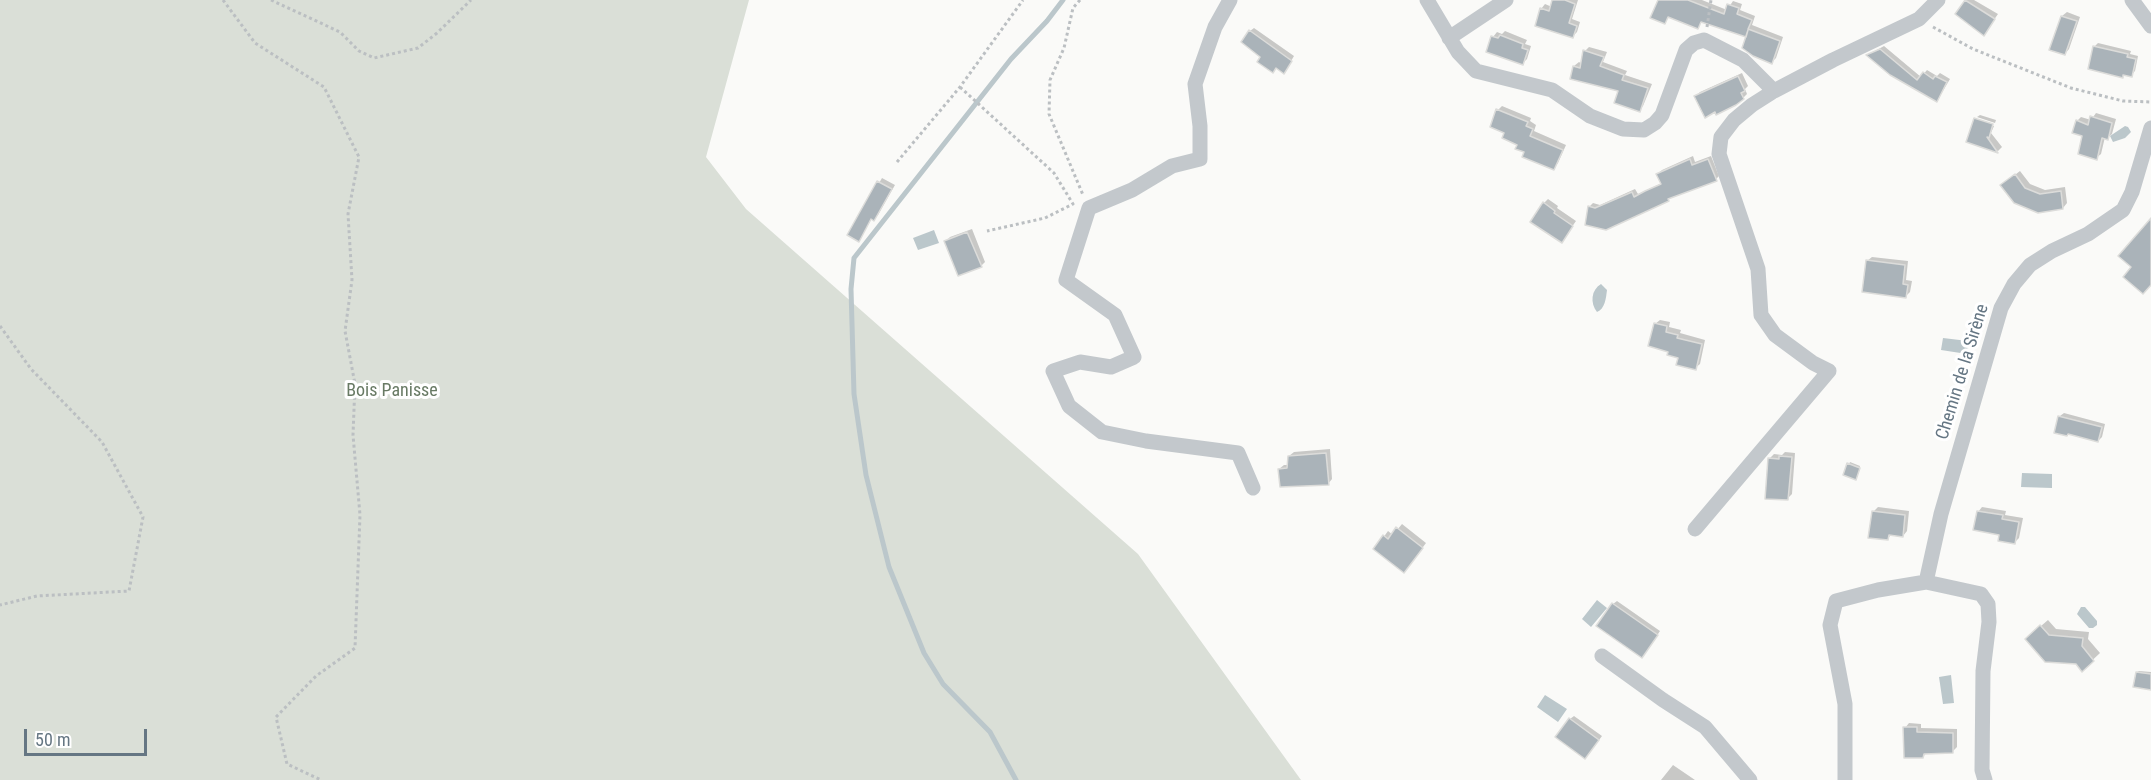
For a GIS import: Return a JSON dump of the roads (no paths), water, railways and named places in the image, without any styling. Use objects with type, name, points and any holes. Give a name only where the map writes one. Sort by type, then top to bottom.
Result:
[{"type":"street","points":[[1230,0],[1215,27],[1195,84],[1200,126],[1200,159],[1172,166],[1132,190],[1089,208],[1066,280],[1115,315],[1134,357],[1111,367],[1080,362],[1053,371],[1069,406],[1102,432],[1146,441],[1238,453],[1253,488]]},
{"type":"street","points":[[1427,0],[1458,52],[1476,72],[1552,90],[1590,116],[1623,129],[1644,130],[1662,115],[1686,50],[1694,43],[1704,40],[1743,60],[1774,91]]},
{"type":"street","points":[[1449,38],[1506,0]]},
{"type":"street","points":[[1695,529],[1829,371],[1813,363],[1775,335],[1761,315],[1758,269],[1719,154],[1721,137],[1734,120],[1774,91],[1918,19],[1938,0]]},
{"type":"street","points":[[2132,0],[2151,26]]},
{"type":"street","name":"Chemin de la Sirène","points":[[1926,582],[1941,514],[2001,308],[2014,284],[2030,265],[2104,224],[2122,210],[2135,182],[2151,128]]},
{"type":"street","points":[[1845,780],[1845,704],[1830,625],[1836,601],[1878,590],[1926,582],[1981,594],[1988,604],[1989,622],[1983,671],[1982,770],[1985,780]]},
{"type":"street","points":[[1602,656],[1705,727],[1750,780]]},
{"type":"waterway","points":[[1016,780],[990,732],[943,684],[924,653],[889,567],[866,475],[854,394],[851,289],[854,258],[1011,59],[1047,21],[1063,0]]},
{"type":"park label","name":"Bois Panisse","points":[[392,391]]}]
